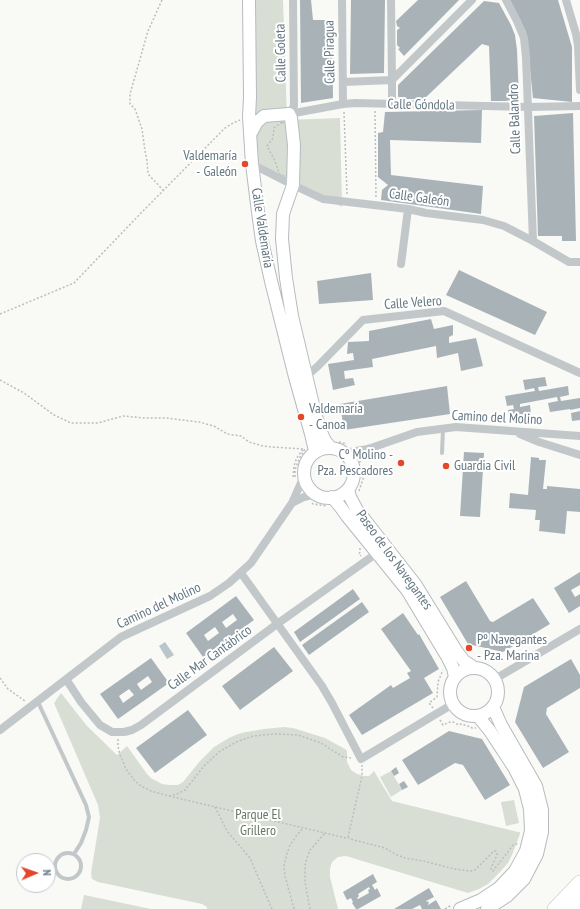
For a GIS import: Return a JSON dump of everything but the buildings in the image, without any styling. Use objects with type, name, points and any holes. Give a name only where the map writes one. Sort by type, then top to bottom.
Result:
[{"type":"highway","points":[[555,909],[580,883]]},
{"type":"highway","points":[[570,909],[580,899]]},
{"type":"main road","name":"Calle Valdemaría","points":[[249,0],[250,135],[252,164],[262,241],[270,281],[311,434],[310,452]]},
{"type":"main road","points":[[250,97],[256,110],[264,116],[256,122],[250,135]]},
{"type":"main road","name":"Calle Valdemaría","points":[[291,113],[294,145],[293,186],[283,214],[282,239],[286,278],[292,316],[315,413],[325,441],[332,444]]},
{"type":"main road","name":"Calle Góndola","points":[[264,116],[291,113]]},
{"type":"main road","points":[[332,444],[347,449],[349,458],[358,466],[351,483],[353,490],[341,494],[330,502],[324,497],[310,495],[304,476],[304,470],[310,452],[332,444]]},
{"type":"main road","name":"Paseo de los Navegantes","points":[[353,490],[350,497],[357,510],[415,584],[464,661],[473,667]]},
{"type":"main road","name":"Paseo de los Navegantes","points":[[330,502],[339,505],[407,590],[448,658],[453,668],[455,677]]},
{"type":"main road","points":[[473,667],[486,670],[495,679],[498,686],[497,700],[493,707],[489,711],[478,716],[464,714],[458,710],[453,704],[450,690],[451,684],[460,672],[473,667]]},
{"type":"main road","points":[[487,909],[507,896],[524,879],[537,854],[542,832],[542,810],[536,786],[501,726],[493,707]]},
{"type":"main road","points":[[460,909],[480,900],[499,888],[515,871],[526,851],[531,831],[530,810],[525,789],[515,769],[490,731],[478,716]]},
{"type":"street","name":"Calle Goleta","points":[[291,113],[293,0]]},
{"type":"street","name":"Calle Piragua","points":[[342,0],[343,104]]},
{"type":"street","points":[[391,0],[392,104]]},
{"type":"street","points":[[343,82],[392,80],[472,0]]},
{"type":"street","name":"Calle Balandro","points":[[506,0],[524,38],[533,241]]},
{"type":"street","points":[[566,0],[578,45],[580,90]]},
{"type":"street","name":"Calle Góndola","points":[[291,113],[343,104],[528,107],[580,106]]},
{"type":"street","name":"Calle Galeón","points":[[252,164],[293,186],[323,199],[483,220],[504,226],[569,262],[580,262]]},
{"type":"street","points":[[401,264],[408,209]]},
{"type":"street","name":"Calle Velero","points":[[306,374],[310,373],[317,367],[363,320],[444,311],[580,373]]},
{"type":"street","name":"Camino del Molino","points":[[347,449],[350,452],[368,449],[417,432],[456,427],[580,436]]},
{"type":"street","points":[[512,431],[539,442],[580,454]]},
{"type":"street","name":"Camino del Molino","points":[[358,466],[356,461],[368,449]]},
{"type":"street","name":"Camino del Molino","points":[[0,730],[121,637],[210,596],[230,583],[251,563],[292,503],[304,476]]},
{"type":"street","name":"Camino del Molino","points":[[292,503],[310,495]]},
{"type":"street","name":"Calle Mar Cantábrico","points":[[118,732],[128,731],[141,725],[277,624],[377,553]]},
{"type":"street","points":[[241,573],[322,686],[361,759],[453,704]]},
{"type":"street","points":[[495,679],[580,629]]},
{"type":"street","points":[[66,679],[81,702],[100,724],[112,732],[118,732]]},
{"type":"lane","points":[[442,453],[443,428]]},
{"type":"lane","points":[[36,703],[86,805],[88,817],[86,830],[81,843],[74,854]]},
{"type":"lane","points":[[65,852],[74,854],[78,856],[80,860],[80,873],[73,878],[68,879],[60,877],[55,870],[55,861],[65,852]]},
{"type":"path","points":[[162,0],[148,31],[130,94],[130,104],[135,109],[142,129],[148,161],[148,174],[163,190]]},
{"type":"path","points":[[343,104],[347,203]]},
{"type":"path","points":[[375,104],[376,205]]},
{"type":"path","points":[[280,175],[267,146],[273,138],[274,128],[291,113]]},
{"type":"path","points":[[0,314],[74,284],[163,190],[225,128],[244,117]]},
{"type":"path","points":[[0,380],[24,393],[54,415],[71,423],[98,423],[123,416],[166,418],[199,422],[214,426],[227,434],[241,436],[249,442],[272,448],[303,449],[310,452]]},
{"type":"path","points":[[310,452],[307,434],[311,434]]},
{"type":"path","points":[[332,444],[347,449]]},
{"type":"path","points":[[298,489],[295,478],[295,470],[299,459],[310,452]]},
{"type":"path","points":[[353,490],[364,476],[358,466]]},
{"type":"path","points":[[310,495],[313,504],[330,502]]},
{"type":"path","points":[[0,678],[8,689],[18,697],[26,702],[36,703]]},
{"type":"path","points":[[118,732],[118,746],[120,755],[130,775],[135,781],[146,789],[169,796],[325,834],[346,838],[348,837],[350,839],[385,848],[405,858],[455,869],[475,870],[494,851],[496,851],[497,853],[491,868],[493,871],[515,844],[527,846]]},
{"type":"path","points":[[169,796],[184,790],[199,771],[218,752],[236,742],[253,736],[275,734],[298,736],[321,744],[343,757],[361,759],[362,776],[348,837]]},
{"type":"path","points":[[215,808],[227,832],[250,858],[272,909]]},
{"type":"path","points":[[294,909],[285,876],[284,865],[290,844],[303,828]]},
{"type":"path","points":[[310,909],[305,882],[305,867],[310,850],[325,834]]},
{"type":"green space","points":[[253,0],[283,0],[287,120],[340,118],[342,207],[255,161]]},
{"type":"green space","name":"Parque El Grillero","points":[[61,693],[87,726],[117,755],[127,746],[147,774],[162,784],[178,785],[183,782],[214,747],[238,734],[264,729],[284,727],[293,728],[325,738],[345,749],[347,751],[347,762],[351,770],[364,776],[369,776],[374,771],[392,801],[520,832],[520,834],[508,863],[501,871],[488,884],[468,893],[346,856],[338,857],[332,862],[330,877],[338,909],[207,909],[207,907],[202,904],[98,882],[92,879],[91,873],[100,818],[98,805],[54,703]]},
{"type":"green space","points":[[391,771],[402,790],[391,797],[380,777]]},
{"type":"green space","points":[[514,800],[519,823],[506,826],[501,802]]},
{"type":"green space","points":[[84,895],[151,909],[81,909]]},
{"type":"shaded area","points":[[165,642],[174,655],[167,659],[159,646]]},
{"type":"place","name":"Valdemaría - Galeón","points":[[245,164]]},
{"type":"place","name":"Valdemaría - Canoa","points":[[301,417]]},
{"type":"place","name":"Cº Molino - Pza. Pescadores","points":[[401,463]]},
{"type":"place","name":"Guardia Civil","points":[[446,466]]},
{"type":"place","name":"Pº Navegantes - Pza. Marina","points":[[469,648]]}]
